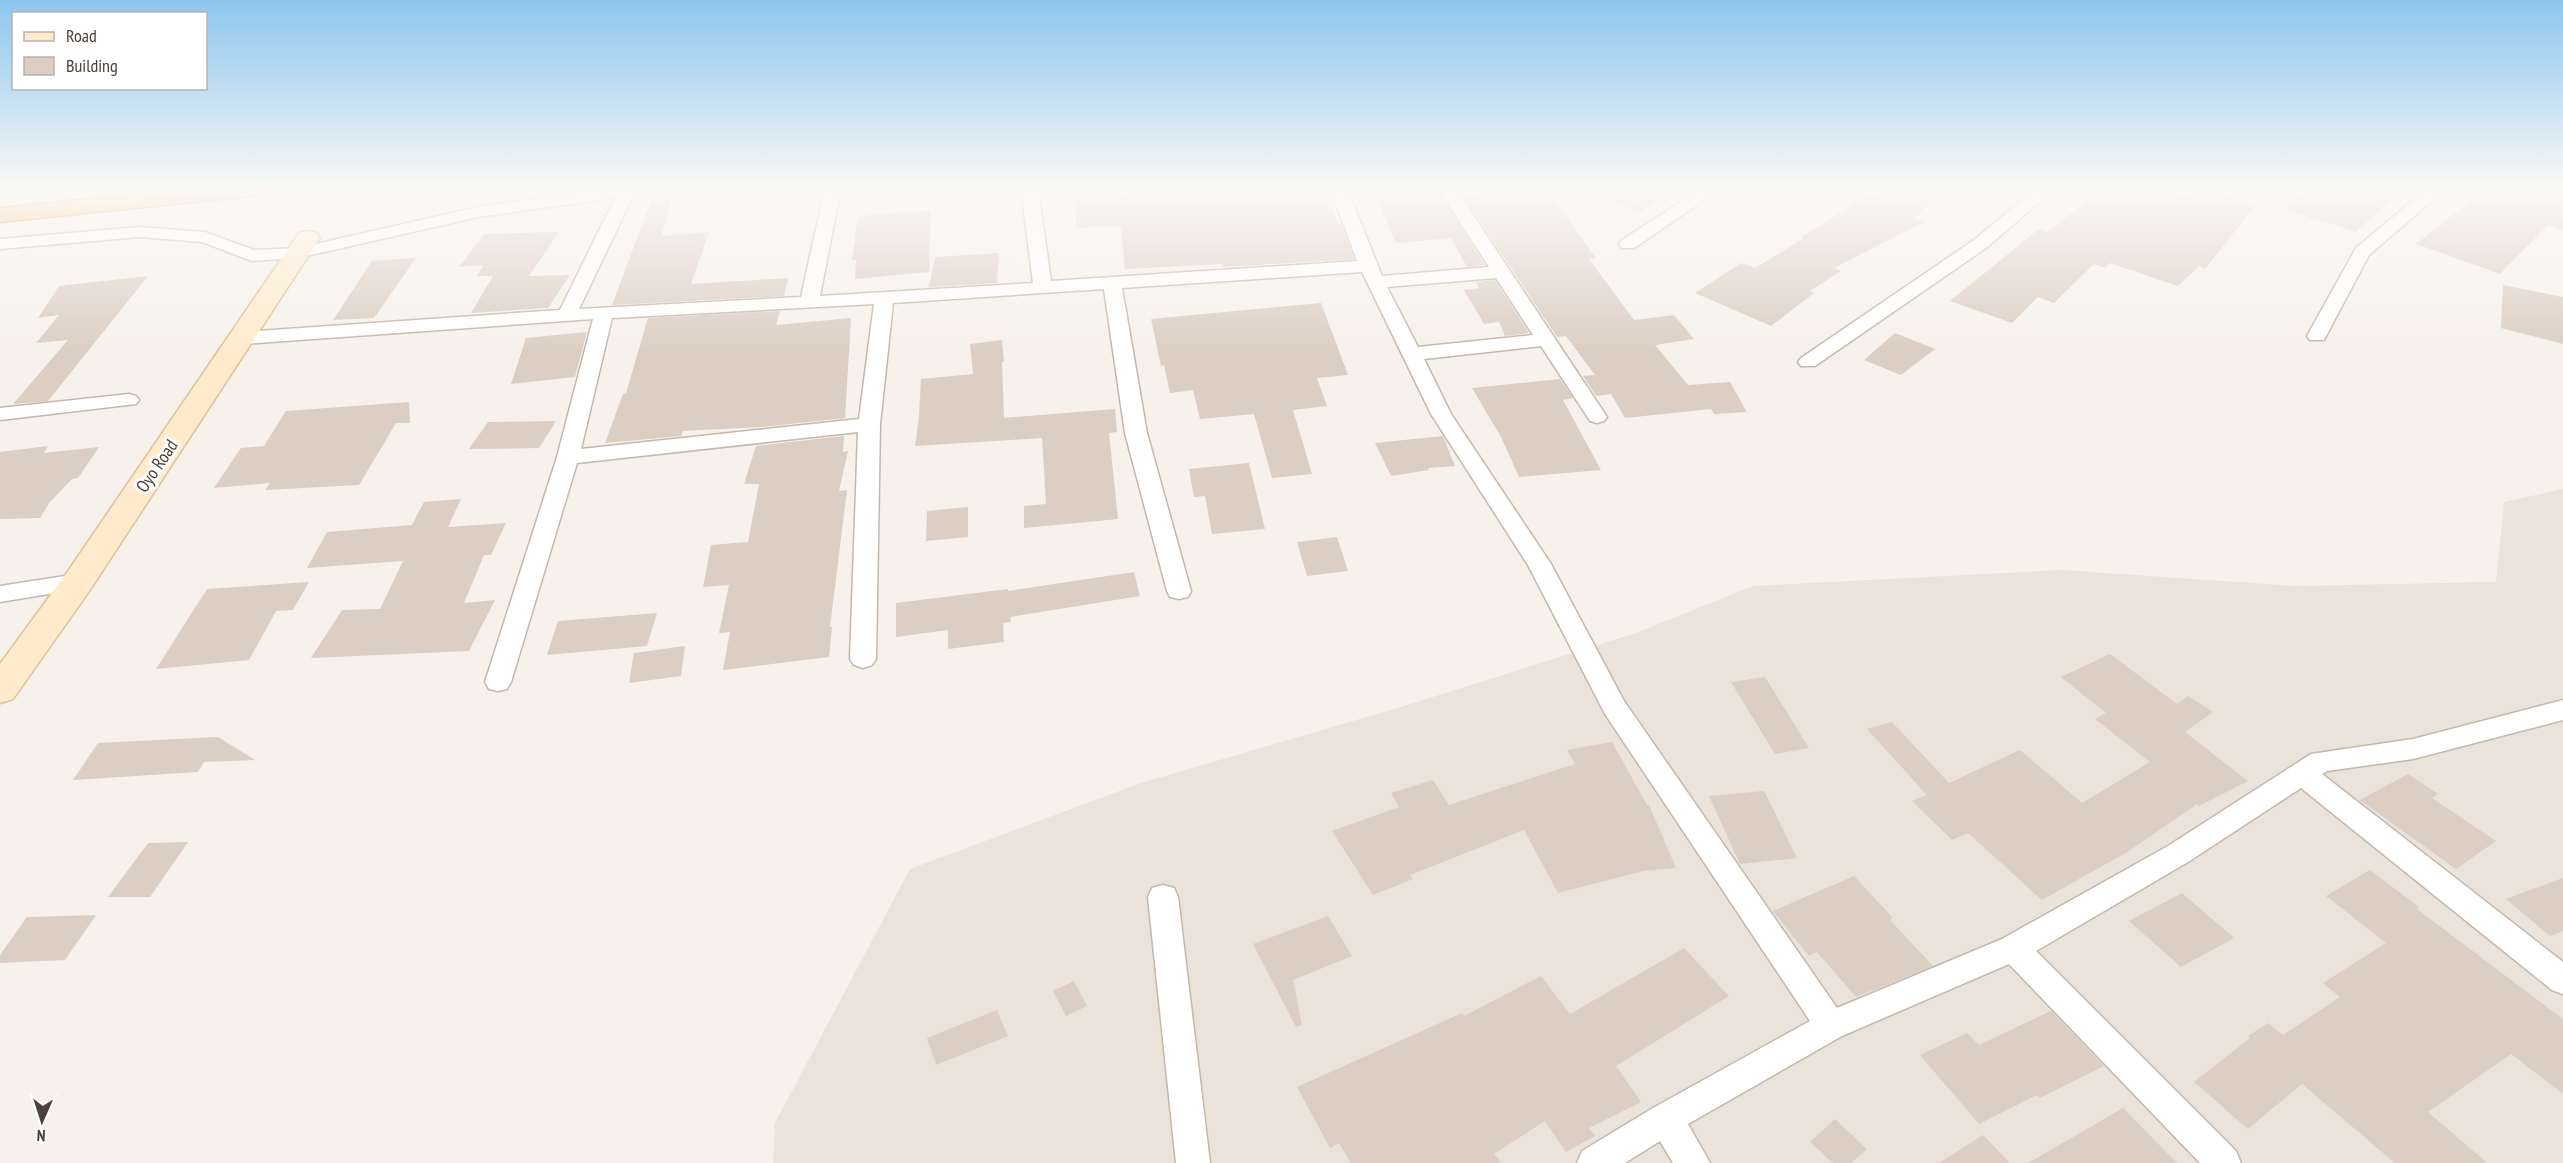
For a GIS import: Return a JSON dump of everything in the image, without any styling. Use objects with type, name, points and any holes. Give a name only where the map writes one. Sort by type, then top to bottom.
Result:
[{"type":"street","points":[[0,244],[20,242]]},
{"type":"street","points":[[218,242],[252,256],[317,242]]},
{"type":"street","points":[[567,315],[602,242]]},
{"type":"street","points":[[809,302],[822,242]]},
{"type":"street","points":[[1037,242],[1043,289]]},
{"type":"street","points":[[1359,242],[1372,274],[1441,414],[1539,564],[1614,707],[1831,1026]]},
{"type":"street","points":[[1481,242],[1597,417]]},
{"type":"street","points":[[1808,362],[1982,242]]},
{"type":"street","points":[[2317,336],[2361,252],[2373,242]]},
{"type":"street","name":"Oyo Road","points":[[0,690],[78,582],[303,245]]},
{"type":"street","points":[[243,338],[567,315],[1112,284],[1372,274],[1500,272]]},
{"type":"street","points":[[1112,284],[1136,433],[1179,591]]},
{"type":"street","points":[[862,659],[869,424],[884,298]]},
{"type":"street","points":[[498,682],[568,457],[604,313]]},
{"type":"street","points":[[1412,354],[1545,340]]},
{"type":"street","points":[[0,414],[129,400]]},
{"type":"street","points":[[568,457],[869,424]]},
{"type":"street","points":[[0,594],[78,582]]},
{"type":"street","points":[[1594,1163],[1665,1119],[1831,1026],[2013,948],[2178,854],[2321,761],[2413,749],[2563,710]]},
{"type":"street","points":[[2301,772],[2563,980]]},
{"type":"street","points":[[1163,897],[1193,1163]]},
{"type":"street","points":[[2013,948],[2224,1163]]},
{"type":"street","points":[[1665,1119],[1693,1163]]},
{"type":"shaded area","points":[[2563,489],[2563,1163],[773,1163],[775,1123],[910,869],[1141,783],[1401,707],[1636,633],[1753,586],[2062,570],[2295,586],[2496,582],[2504,502]]},
{"type":"building","points":[[478,242],[552,242],[529,276],[570,275],[548,308],[471,313],[493,276],[477,276],[484,265],[459,267]]},
{"type":"building","points":[[635,242],[705,242],[691,284],[788,278],[784,296],[612,305]]},
{"type":"building","points":[[854,242],[930,242],[929,272],[855,279],[856,260],[852,260]]},
{"type":"building","points":[[1123,242],[1348,242],[1354,259],[1223,267],[1223,264],[1125,269]]},
{"type":"building","points":[[1453,242],[1471,242],[1485,265],[1467,267]]},
{"type":"building","points":[[1494,242],[1585,242],[1596,258],[1589,259],[1634,320],[1674,315],[1694,339],[1655,345],[1688,385],[1730,382],[1747,412],[1714,414],[1711,409],[1625,418],[1611,394],[1596,396],[1583,376],[1595,375],[1566,336],[1557,337]]},
{"type":"building","points":[[1797,242],[1884,242],[1834,268],[1841,271],[1810,291],[1814,293],[1771,326],[1695,293],[1741,263],[1755,268]]},
{"type":"building","points":[[2023,242],[2226,242],[2205,269],[2199,266],[2178,286],[2110,263],[2105,268],[2094,264],[2054,303],[2038,297],[2012,323],[1950,301]]},
{"type":"building","points":[[2418,242],[2531,242],[2500,274],[2416,244]]},
{"type":"building","points":[[999,253],[997,283],[929,287],[935,257]]},
{"type":"building","points":[[416,258],[374,318],[333,320],[372,261]]},
{"type":"building","points":[[148,276],[48,401],[13,404],[68,340],[36,343],[59,315],[38,318],[59,286]]},
{"type":"building","points":[[1495,280],[1529,333],[1505,336],[1499,322],[1484,324],[1464,290],[1479,288],[1476,282]]},
{"type":"building","points":[[2503,285],[2563,297],[2563,344],[2501,328]]},
{"type":"building","points":[[1321,303],[1348,375],[1317,378],[1327,406],[1293,410],[1312,474],[1272,478],[1254,414],[1200,419],[1193,390],[1170,393],[1164,365],[1161,366],[1151,319]]},
{"type":"building","points":[[780,311],[776,325],[851,318],[845,418],[761,427],[683,431],[681,436],[605,443],[623,394],[626,393],[648,318]]},
{"type":"building","points":[[587,332],[575,377],[511,384],[526,338]]},
{"type":"building","points":[[1895,333],[1935,349],[1901,375],[1864,360]]},
{"type":"building","points":[[1002,340],[1004,418],[1115,409],[1117,432],[1109,433],[1118,519],[1024,528],[1024,506],[1046,504],[1042,438],[915,446],[921,379],[973,374],[970,344]]},
{"type":"building","points":[[1560,379],[1573,398],[1563,400],[1601,470],[1519,477],[1501,437],[1472,388]]},
{"type":"building","points":[[409,402],[410,423],[396,423],[359,485],[265,490],[270,483],[214,488],[241,448],[264,446],[286,411]]},
{"type":"building","points":[[556,421],[539,448],[469,449],[488,422]]},
{"type":"building","points":[[844,436],[843,452],[848,451],[839,491],[847,490],[830,627],[832,627],[829,657],[723,670],[730,632],[719,633],[729,585],[703,587],[711,545],[748,542],[759,484],[744,484],[756,446]]},
{"type":"building","points":[[1443,436],[1455,466],[1428,468],[1429,470],[1391,476],[1375,443]]},
{"type":"building","points":[[48,446],[44,453],[99,447],[78,478],[72,479],[50,502],[40,518],[0,519],[0,452]]},
{"type":"building","points":[[1249,463],[1265,529],[1212,534],[1205,496],[1194,497],[1189,469]]},
{"type":"building","points":[[461,499],[448,527],[506,523],[491,555],[484,555],[464,603],[495,600],[469,651],[311,658],[342,610],[380,609],[403,561],[307,568],[327,532],[412,525],[424,502]]},
{"type":"building","points":[[968,507],[968,537],[926,541],[927,511]]},
{"type":"building","points":[[1337,537],[1348,571],[1307,576],[1297,542]]},
{"type":"building","points":[[1134,572],[1140,596],[1010,617],[1011,622],[1003,623],[1004,642],[948,649],[948,630],[896,637],[896,603],[1008,589],[1008,591]]},
{"type":"building","points":[[309,582],[293,610],[276,611],[249,660],[156,669],[207,589]]},
{"type":"building","points":[[657,613],[647,646],[547,655],[558,621]]},
{"type":"building","points":[[685,646],[681,676],[629,683],[634,653]]},
{"type":"building","points":[[2110,654],[2177,704],[2188,696],[2213,712],[2185,732],[2248,781],[2199,806],[2197,804],[2129,851],[2042,900],[1968,833],[1952,840],[1912,801],[1927,795],[1867,729],[1892,722],[1949,783],[2020,750],[2082,803],[2150,762],[2095,719],[2106,713],[2061,677]]},
{"type":"building","points":[[1765,677],[1809,748],[1775,754],[1731,682]]},
{"type":"building","points":[[218,737],[255,760],[204,762],[198,772],[73,780],[98,743]]},
{"type":"building","points":[[1612,742],[1649,805],[1676,868],[1643,871],[1558,893],[1524,830],[1410,875],[1413,879],[1373,895],[1332,831],[1399,807],[1391,793],[1433,780],[1449,805],[1575,764],[1567,750]]},
{"type":"building","points":[[2408,774],[2438,794],[2432,798],[2496,841],[2456,869],[2360,800]]},
{"type":"building","points":[[1764,791],[1797,858],[1740,864],[1709,796]]},
{"type":"building","points":[[188,842],[150,897],[108,897],[148,843]]},
{"type":"building","points":[[2370,870],[2419,907],[2417,909],[2563,1019],[2563,1094],[2511,1054],[2428,1112],[2487,1163],[2395,1163],[2302,1084],[2248,1129],[2194,1082],[2250,1038],[2248,1036],[2268,1023],[2283,1035],[2340,997],[2323,983],[2386,943],[2326,896]]},
{"type":"building","points":[[1854,876],[1893,918],[1890,920],[1933,966],[1856,997],[1817,952],[1809,956],[1773,911]]},
{"type":"building","points":[[2563,878],[2563,931],[2550,936],[2506,899]]},
{"type":"building","points":[[2182,893],[2234,938],[2181,967],[2129,921]]},
{"type":"building","points":[[96,915],[65,960],[0,963],[0,955],[27,917]]},
{"type":"building","points":[[1328,916],[1352,956],[1293,980],[1302,1025],[1296,1027],[1253,944]]},
{"type":"building","points":[[1684,948],[1729,996],[1616,1066],[1641,1102],[1589,1128],[1595,1136],[1566,1152],[1545,1121],[1494,1154],[1502,1163],[1351,1163],[1339,1143],[1330,1148],[1297,1087],[1462,1013],[1464,1016],[1541,976],[1570,1014]]},
{"type":"building","points":[[1074,981],[1087,1006],[1066,1016],[1053,991]]},
{"type":"building","points":[[997,1010],[1008,1036],[936,1065],[927,1038]]},
{"type":"building","points":[[2051,1011],[2104,1066],[2040,1098],[2037,1095],[1979,1124],[1920,1055],[1967,1033],[1979,1045]]},
{"type":"building","points":[[2123,1108],[2177,1163],[2028,1163]]},
{"type":"building","points":[[1835,1119],[1867,1149],[1851,1163],[1833,1163],[1810,1142]]},
{"type":"building","points":[[1983,1135],[2010,1163],[1939,1163]]}]
